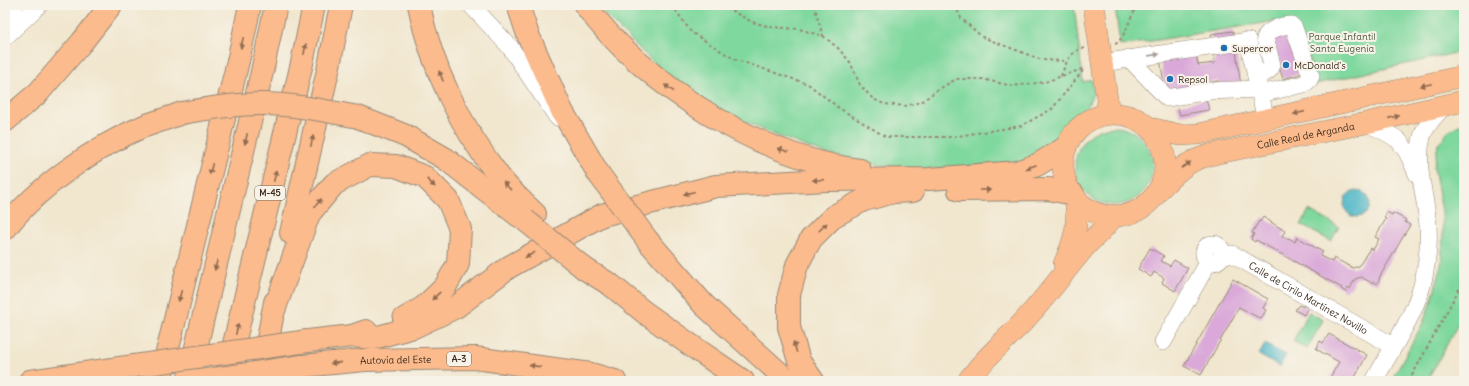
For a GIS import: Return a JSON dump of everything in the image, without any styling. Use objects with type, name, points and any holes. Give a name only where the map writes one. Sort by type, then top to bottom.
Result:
[{"type":"highway","points":[[5,130],[82,42],[110,5]]},
{"type":"highway","points":[[160,381],[239,57],[250,5]]},
{"type":"highway","points":[[188,381],[262,72],[276,5]]},
{"type":"highway","name":"M-45","points":[[225,381],[302,63],[314,5]]},
{"type":"highway","points":[[260,381],[272,316],[329,66],[341,5]]},
{"type":"highway","points":[[419,5],[433,56],[448,94],[473,140],[530,217]]},
{"type":"highway","points":[[518,5],[528,35],[562,111],[598,173],[648,241],[704,305],[788,381]]},
{"type":"highway","points":[[585,5],[594,18],[632,58],[668,88],[702,110],[756,140],[808,159],[848,168],[930,179]]},
{"type":"highway","points":[[5,121],[38,94]]},
{"type":"highway","points":[[5,229],[10,222],[41,192],[74,165],[105,146],[142,128],[182,113],[221,106],[262,104],[305,107],[358,117],[406,136],[446,159],[530,217],[611,285],[682,340],[743,381]]},
{"type":"highway","points":[[352,336],[374,338],[414,327],[456,306],[509,267],[602,215],[716,186],[827,180],[930,179],[1017,172],[1037,164],[1065,148]]},
{"type":"highway","points":[[30,381],[352,336],[401,320],[424,307],[445,287],[458,264],[460,229],[448,200],[425,177],[396,166],[370,165],[334,184],[309,214],[272,316]]},
{"type":"highway","points":[[813,381],[799,361],[789,327],[789,295],[797,265],[811,239],[834,216],[864,200],[894,192],[932,190],[1049,190],[1074,196]]},
{"type":"highway","name":"Autovía del Este","points":[[200,381],[302,366],[365,360],[475,358],[591,374],[614,381]]},
{"type":"main road","points":[[1094,5],[1093,65],[1109,114]]},
{"type":"main road","points":[[1150,128],[1159,140],[1165,166],[1163,179],[1158,191],[1151,200],[1134,212],[1114,215],[1096,211],[1084,205],[1074,196],[1063,179],[1062,164],[1065,148],[1076,130],[1091,120],[1109,114],[1122,115],[1135,119],[1150,128],[1190,136],[1464,76]]},
{"type":"main road","name":"Calle Real de Arganda","points":[[1158,191],[1185,164],[1218,153],[1366,123],[1454,103]]},
{"type":"main road","points":[[1056,283],[1075,235],[1077,214],[1074,196]]},
{"type":"main road","points":[[968,381],[987,357],[1040,304],[1086,247],[1108,225],[1114,215]]},
{"type":"street","points":[[5,18],[15,5]]},
{"type":"street","points":[[5,37],[39,5]]},
{"type":"street","points":[[471,5],[510,48],[598,173]]},
{"type":"street","points":[[1093,65],[1129,58],[1248,41],[1266,120]]},
{"type":"street","points":[[1129,58],[1167,98],[1209,91],[1258,86]]},
{"type":"street","points":[[1374,381],[1411,313],[1424,279],[1428,236],[1419,152],[1422,135],[1433,118],[1454,103]]},
{"type":"street","points":[[1366,123],[1385,132],[1399,142],[1410,156],[1422,184]]},
{"type":"street","name":"Calle de Cirilo Martínez Novillo","points":[[1163,342],[1215,258],[1232,254],[1393,346]]},
{"type":"path","points":[[672,5],[691,32],[734,59],[808,84],[839,108],[886,137],[951,137],[1021,126],[1052,109],[1093,65]]},
{"type":"path","points":[[721,5],[752,22],[771,27],[800,29],[823,36],[838,48],[850,62],[860,85],[873,99],[884,104],[905,106],[921,102],[956,79],[982,79],[1012,86],[1045,82],[1093,65]]},
{"type":"path","points":[[814,5],[823,36]]},
{"type":"path","points":[[955,5],[961,18],[982,37],[1042,60],[1066,61]]},
{"type":"path","points":[[1120,41],[1133,11],[1138,5]]},
{"type":"path","points":[[1242,5],[1254,7],[1259,5]]},
{"type":"path","points":[[1060,76],[1066,61],[1074,51],[1083,48]]},
{"type":"path","points":[[1409,381],[1464,280]]},
{"type":"green space","points":[[597,5],[1074,5],[1083,82],[1092,80],[1093,93],[1087,107],[1071,117],[1049,150],[1035,161],[917,170],[866,163],[823,153],[765,131],[711,105],[659,68],[606,16]]},
{"type":"green space","name":"Parque Infantil Santa Eugenia","points":[[1115,5],[1464,5],[1464,51],[1316,84],[1309,58],[1276,21],[1120,46]]},
{"type":"green space","points":[[1464,123],[1464,313],[1427,381],[1391,381],[1423,323],[1441,268],[1443,238],[1442,212],[1434,167],[1438,145],[1449,130]]},
{"type":"green space","points":[[1114,127],[1129,130],[1141,139],[1150,151],[1153,166],[1150,181],[1141,193],[1129,202],[1114,205],[1099,202],[1087,193],[1078,181],[1075,166],[1078,151],[1087,139],[1099,130]]},
{"type":"green space","points":[[1309,210],[1339,227],[1331,241],[1301,225]]},
{"type":"green space","points":[[1309,312],[1323,320],[1307,349],[1293,341]]},
{"type":"water","points":[[1357,191],[1366,195],[1370,204],[1366,213],[1357,217],[1348,213],[1344,204],[1348,195]]},
{"type":"water","points":[[1265,344],[1286,355],[1280,367],[1259,355]]},
{"type":"building","points":[[1291,30],[1304,73],[1283,79],[1269,36]]},
{"type":"building","points":[[1233,31],[1241,86],[1220,89],[1218,81],[1201,84],[1166,95],[1160,59],[1196,54],[1198,65],[1215,63],[1211,34]]},
{"type":"building","points":[[1206,99],[1209,110],[1180,115],[1177,105]]},
{"type":"building","points":[[1387,212],[1392,215],[1393,213],[1406,220],[1405,222],[1410,225],[1377,284],[1361,277],[1355,279],[1350,289],[1348,288],[1346,292],[1341,289],[1342,288],[1256,240],[1255,242],[1251,239],[1254,234],[1252,233],[1263,217],[1285,231],[1282,236],[1295,242],[1297,237],[1323,252],[1320,256],[1332,262],[1334,258],[1353,268],[1359,266],[1370,248],[1373,250],[1379,239],[1375,237],[1386,219],[1384,218]]},
{"type":"building","points":[[1150,248],[1164,256],[1161,261],[1170,266],[1174,260],[1188,268],[1175,291],[1162,283],[1164,278],[1154,272],[1151,277],[1138,269]]},
{"type":"building","points":[[1233,279],[1268,299],[1263,308],[1266,310],[1261,319],[1239,307],[1201,375],[1184,366]]},
{"type":"building","points":[[1299,305],[1303,307],[1304,305],[1308,308],[1304,315],[1295,310]]},
{"type":"building","points":[[1329,334],[1367,355],[1353,381],[1328,381],[1339,362],[1316,349],[1320,341],[1323,343]]},
{"type":"place","name":"Supercor","points":[[1224,48]]},
{"type":"place","name":"McDonald's","points":[[1286,65]]},
{"type":"place","name":"Repsol","points":[[1170,79]]}]
